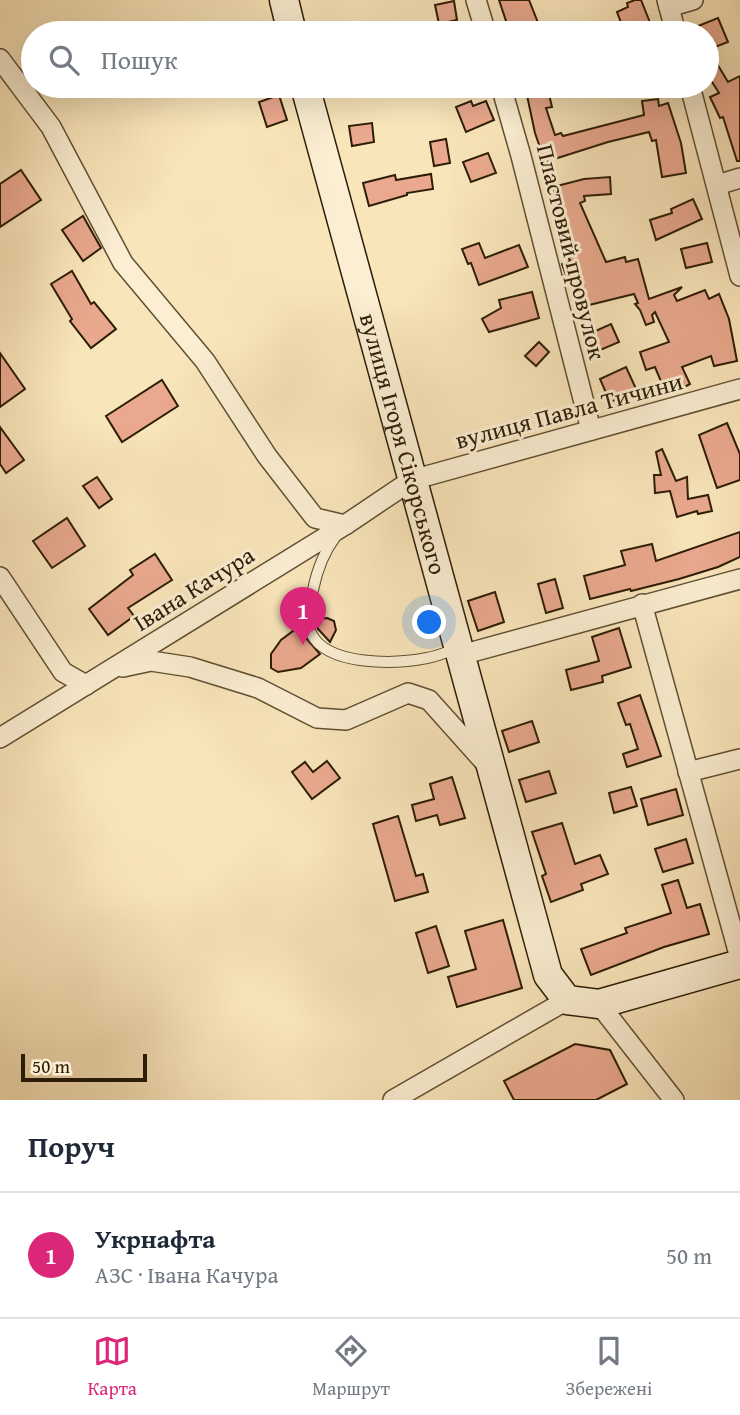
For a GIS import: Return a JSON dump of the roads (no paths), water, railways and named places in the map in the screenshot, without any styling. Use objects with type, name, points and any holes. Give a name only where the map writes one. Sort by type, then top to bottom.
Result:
[{"type":"main road","points":[[284,0],[289,21]]},
{"type":"main road","name":"вулиця Ігоря Сікорського","points":[[308,98],[548,975],[567,1000]]},
{"type":"main road","points":[[567,1000],[599,1004],[740,964]]},
{"type":"street","points":[[476,0],[482,21]]},
{"type":"street","points":[[673,21],[668,3],[693,0]]},
{"type":"street","points":[[0,59],[21,87]]},
{"type":"street","points":[[29,98],[51,127],[123,263],[205,361],[267,456],[315,517],[345,525]]},
{"type":"street","name":"Пластовий провулок","points":[[504,98],[591,430]]},
{"type":"street","points":[[693,98],[740,276]]},
{"type":"street","points":[[717,185],[740,178]]},
{"type":"street","name":"вулиця Павла Тичини","points":[[412,480],[740,389]]},
{"type":"street","name":"Івана Качура","points":[[0,738],[345,525],[412,480]]},
{"type":"street","points":[[0,577],[63,672],[86,685]]},
{"type":"street","points":[[459,651],[740,579]]},
{"type":"street","points":[[642,604],[740,958]]},
{"type":"street","points":[[111,669],[151,661],[190,667],[258,688],[317,718],[346,720],[408,693],[429,700],[492,771]]},
{"type":"street","points":[[688,772],[740,759]]},
{"type":"street","points":[[393,1100],[567,1000]]},
{"type":"street","points":[[599,1004],[674,1100]]},
{"type":"lane","points":[[345,525],[318,565],[307,616],[311,634],[320,644],[348,658],[365,662],[426,659],[459,651]]},
{"type":"place","name":"Укрнафта","points":[[303,645]]}]
